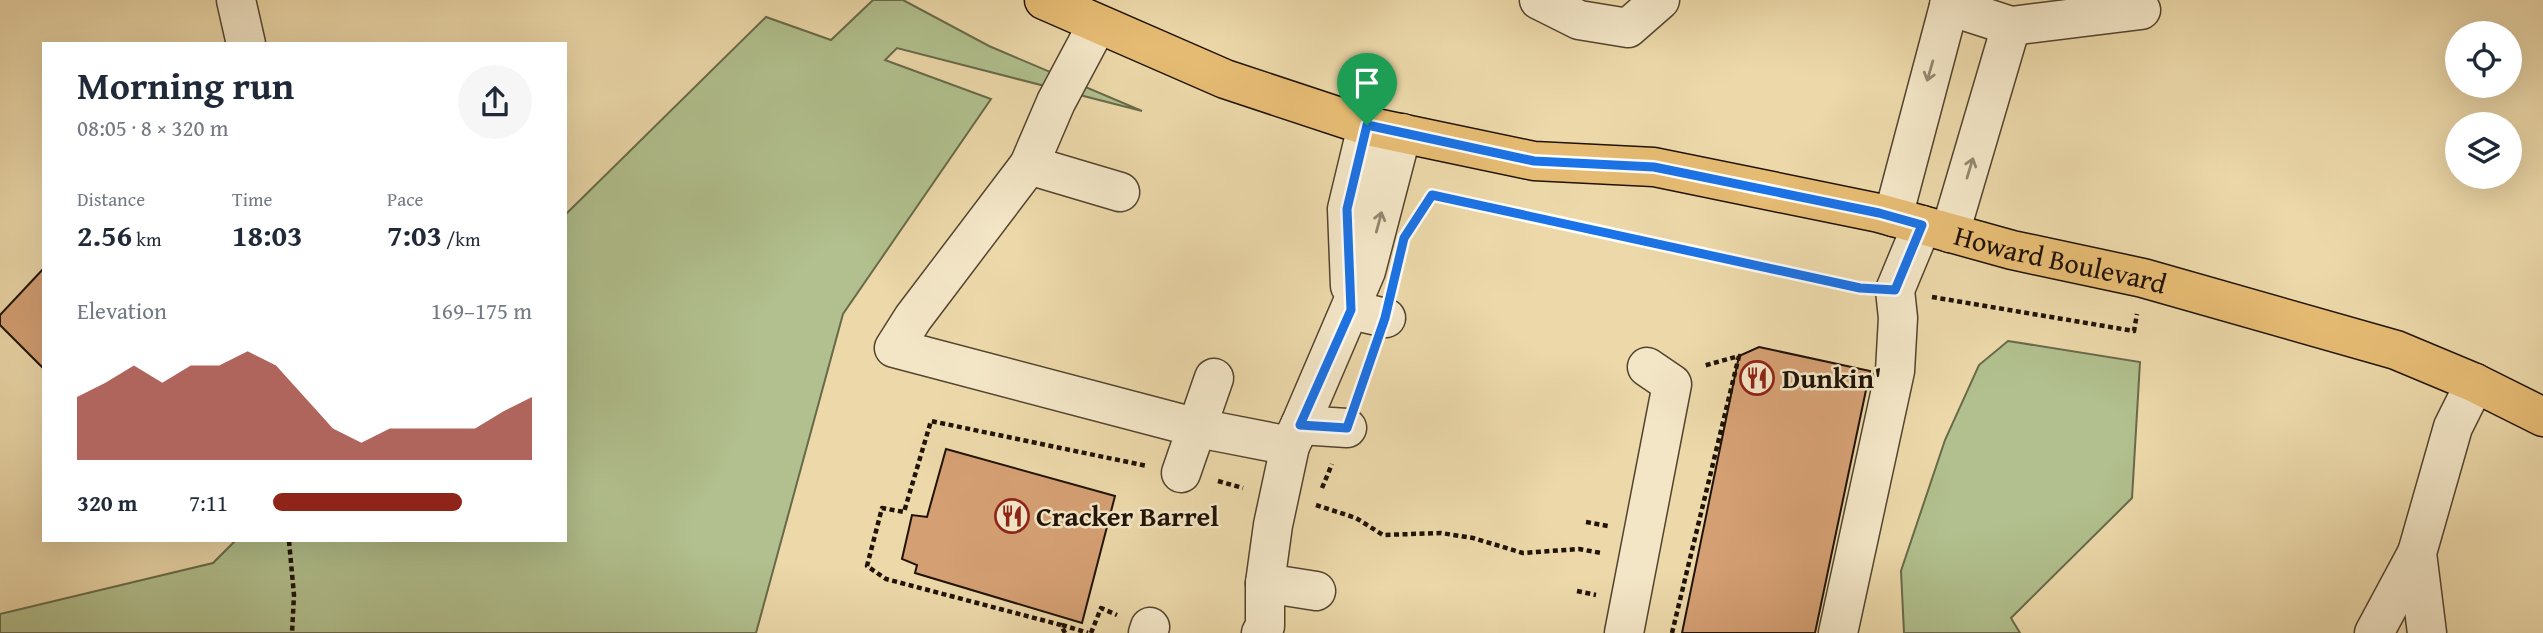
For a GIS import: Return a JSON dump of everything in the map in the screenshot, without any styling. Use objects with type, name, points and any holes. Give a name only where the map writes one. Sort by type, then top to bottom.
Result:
[{"type":"main road","name":"Howard Boulevard","points":[[1044,0],[1225,79],[1384,129],[1534,161],[1654,167],[1922,225],[2143,278],[2396,350],[2475,383],[2543,417]]},
{"type":"street","points":[[236,0],[246,42]]},
{"type":"street","points":[[1539,0],[1579,20],[1628,28],[1660,0]]},
{"type":"street","points":[[1922,225],[1950,3],[2011,26],[2141,10]]},
{"type":"street","points":[[1097,25],[1056,102],[1029,165],[913,318],[894,348],[1198,428],[1295,436],[1347,428]]},
{"type":"street","points":[[1838,633],[1895,371],[1898,318],[1895,290],[2011,26]]},
{"type":"street","points":[[1261,633],[1265,626],[1265,583],[1273,524],[1295,436],[1368,314],[1366,271],[1384,129]]},
{"type":"street","points":[[1029,165],[1120,192]]},
{"type":"street","points":[[1624,633],[1672,384],[1647,367]]},
{"type":"street","points":[[1181,472],[1214,378]]},
{"type":"street","points":[[2374,633],[2417,553],[2454,426],[2475,383]]},
{"type":"street","points":[[2417,553],[2427,633]]},
{"type":"street","points":[[1265,583],[1316,591]]},
{"type":"path","points":[[1418,216],[1432,195],[1860,288],[1895,290],[2134,331],[2143,278]]},
{"type":"path","points":[[1672,633],[1738,356],[1693,369]]},
{"type":"path","points":[[1088,633],[886,579],[867,566],[882,508],[904,512],[931,421],[1181,472]]},
{"type":"path","points":[[1315,516],[1347,428]]},
{"type":"path","points":[[1317,505],[1356,518],[1383,535],[1441,533],[1473,538],[1523,553],[1579,549],[1637,559]]},
{"type":"path","points":[[1586,522],[1615,528]]},
{"type":"path","points":[[289,542],[294,596],[292,633]]},
{"type":"path","points":[[1061,625],[1065,633]]},
{"type":"green space","points":[[873,0],[903,0],[989,46],[1142,111],[897,48],[885,60],[991,99],[843,314],[756,633],[0,633],[0,614],[213,563],[234,542],[567,542],[567,213],[766,17],[831,40]]},
{"type":"green space","points":[[2008,341],[2140,362],[2132,498],[2011,618],[2020,633],[1904,633],[1901,571],[1945,440],[1979,365]]},
{"type":"building","points":[[42,270],[42,367],[0,325],[0,315]]},
{"type":"building","points":[[1759,347],[1870,371],[1815,633],[1682,633],[1739,356]]},
{"type":"building","points":[[946,449],[1115,496],[1082,623],[915,573],[917,565],[902,559],[912,515],[927,517]]},
{"type":"place","name":"Dunkin'","points":[[1757,378]]},
{"type":"place","name":"Cracker Barrel","points":[[1012,516]]},
{"type":"route","points":[[1367,125],[1534,161],[1654,167],[1879,213],[1922,225],[1895,290],[1860,288],[1432,195],[1404,238],[1385,318],[1347,428],[1300,425],[1351,310],[1347,209],[1367,125]]}]
